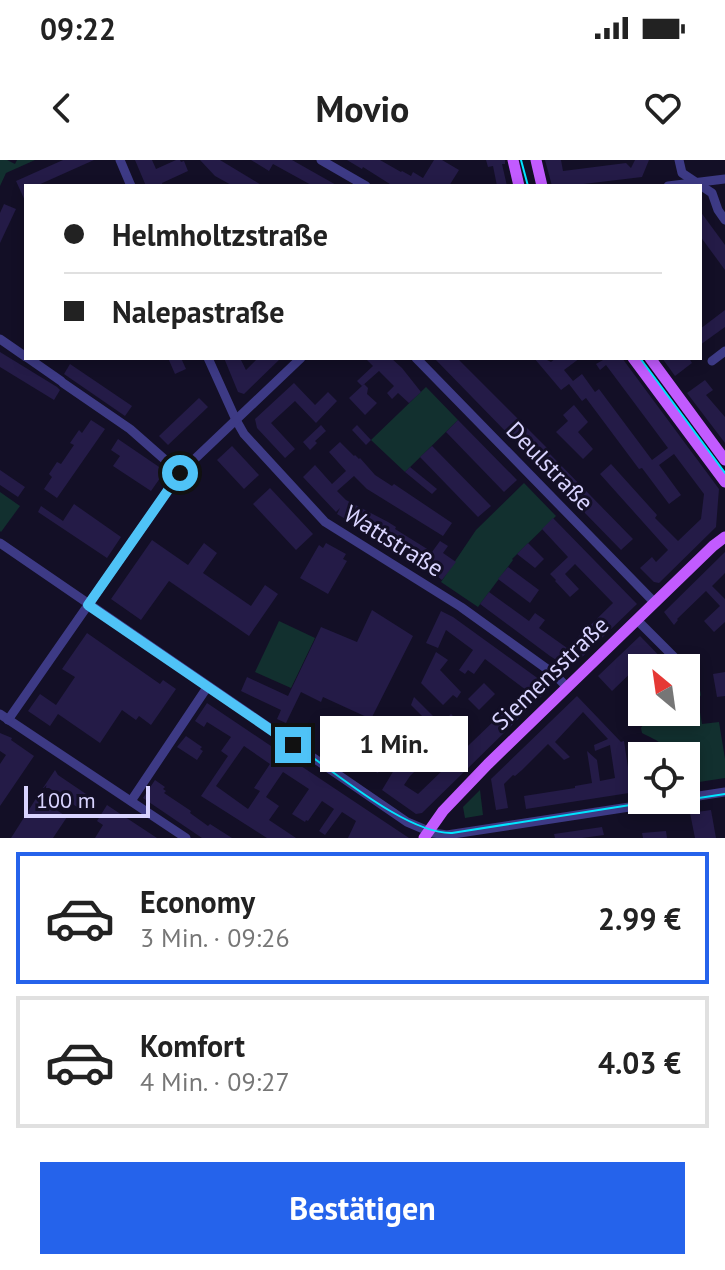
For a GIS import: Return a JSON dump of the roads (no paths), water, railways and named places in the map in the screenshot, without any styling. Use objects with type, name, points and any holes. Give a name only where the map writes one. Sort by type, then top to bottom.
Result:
[{"type":"main road","points":[[513,160],[519,184]]},
{"type":"main road","points":[[536,160],[542,184]]},
{"type":"main road","points":[[634,360],[725,482]]},
{"type":"main road","points":[[651,360],[725,460]]},
{"type":"main road","name":"Siemensstraße","points":[[713,546],[725,529]]},
{"type":"main road","name":"Siemensstraße","points":[[426,835],[443,811],[478,774],[725,537]]},
{"type":"street","points":[[120,160],[130,184]]},
{"type":"street","points":[[321,160],[363,184]]},
{"type":"street","points":[[679,160],[682,173],[700,184]]},
{"type":"street","points":[[682,184],[725,179]]},
{"type":"street","points":[[702,186],[712,193],[725,220]]},
{"type":"street","points":[[0,339],[24,356]]},
{"type":"street","points":[[712,361],[725,351]]},
{"type":"street","points":[[30,360],[130,429],[180,473]]},
{"type":"street","name":"Wattstraße","points":[[209,360],[244,434],[325,522],[461,607],[554,674],[567,687]]},
{"type":"street","points":[[186,838],[4,717],[88,605],[180,473],[299,360]]},
{"type":"street","name":"Deulstraße","points":[[418,360],[655,603]]},
{"type":"street","points":[[0,543],[426,835],[447,835],[628,807]]},
{"type":"street","points":[[637,620],[671,654]]},
{"type":"street","points":[[131,801],[208,686]]},
{"type":"street","points":[[700,796],[725,792]]},
{"type":"tram line","points":[[521,160],[527,184]]},
{"type":"tram line","points":[[641,360],[725,473]]},
{"type":"tram line","points":[[312,757],[399,816],[436,831],[452,833],[628,805]]},
{"type":"tram line","points":[[700,798],[725,794]]}]
